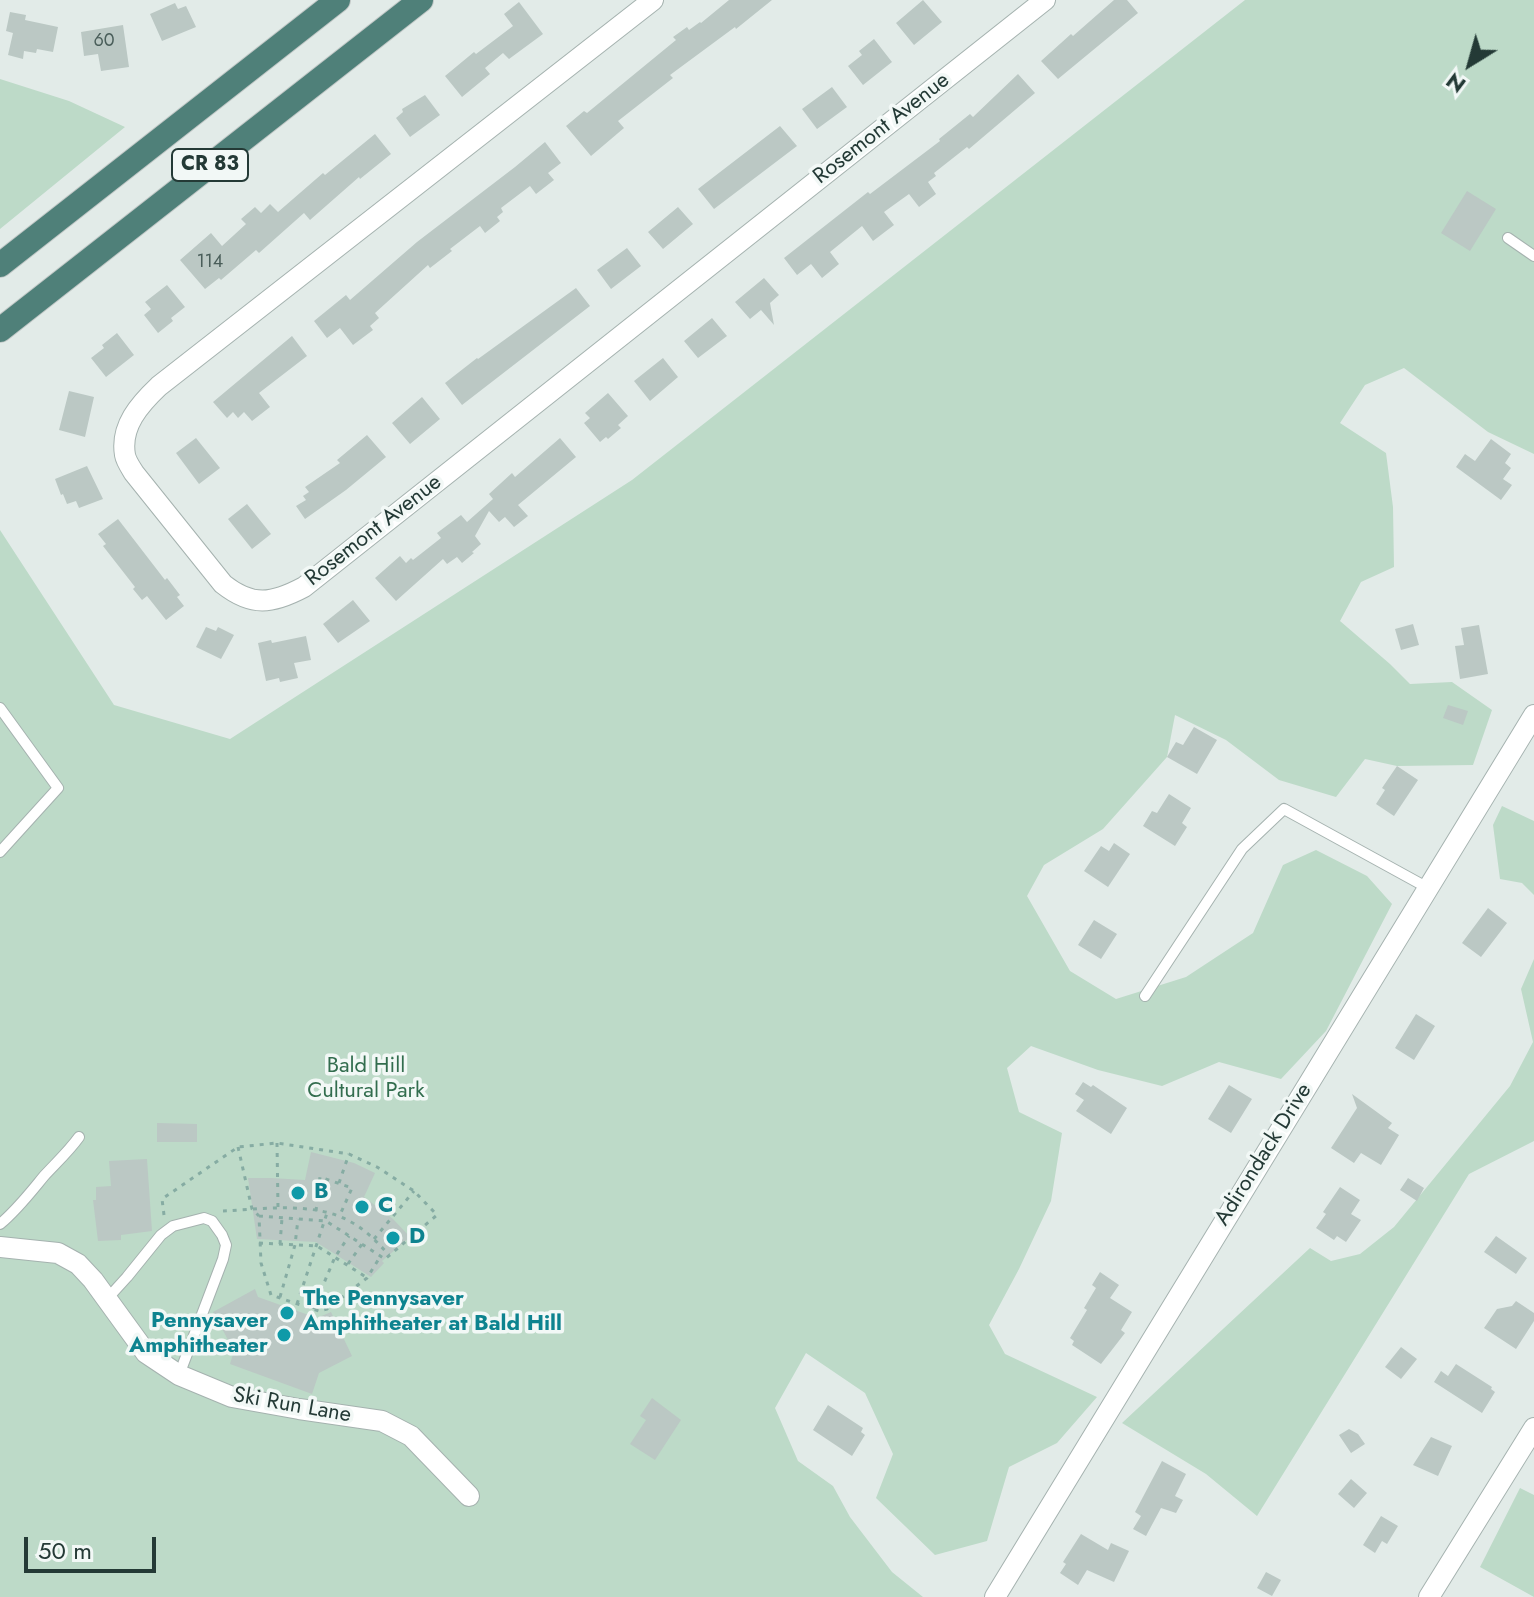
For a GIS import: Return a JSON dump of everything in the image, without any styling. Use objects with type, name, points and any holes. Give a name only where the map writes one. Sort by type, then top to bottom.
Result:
[{"type":"highway","name":"CR 83","points":[[0,265],[338,0]]},
{"type":"highway","name":"CR 83","points":[[0,330],[421,0]]},
{"type":"highway","points":[[0,351],[175,210],[264,122]]},
{"type":"highway","points":[[0,245],[113,176]]},
{"type":"street","name":"Rosemont Avenue","points":[[653,0],[159,386],[130,418],[125,456],[134,473],[223,584],[237,596],[255,601],[277,599],[304,587],[1045,0]]},
{"type":"street","name":"Adirondack Drive","points":[[995,1597],[1534,715]]},
{"type":"street","name":"Ski Run Lane","points":[[0,1247],[58,1253],[78,1264],[146,1353],[179,1375],[232,1397],[382,1421],[411,1436],[469,1496]]},
{"type":"street","points":[[1429,1597],[1534,1428]]},
{"type":"lane","points":[[1508,238],[1534,256]]},
{"type":"lane","points":[[0,708],[58,788],[0,852]]},
{"type":"lane","points":[[1145,996],[1242,849],[1284,809],[1428,888]]},
{"type":"lane","points":[[0,1224],[68,1153],[79,1137]]},
{"type":"lane","points":[[107,1299],[161,1235],[173,1226],[204,1218],[212,1221],[226,1245],[179,1375]]},
{"type":"path","points":[[277,1143],[278,1208]]},
{"type":"path","points":[[175,1214],[163,1215],[162,1199],[238,1147],[277,1143],[349,1154],[377,1167],[414,1191],[437,1215],[385,1259],[326,1221],[259,1216],[252,1209],[238,1147]]},
{"type":"path","points":[[339,1183],[349,1154]]},
{"type":"path","points":[[316,1211],[320,1177],[352,1188],[339,1217]]},
{"type":"path","points":[[374,1239],[414,1191]]},
{"type":"path","points":[[221,1211],[278,1208],[328,1212],[352,1222],[389,1255]]},
{"type":"path","points":[[297,1304],[328,1212]]},
{"type":"path","points":[[259,1216],[261,1263],[271,1295],[297,1304],[319,1311],[327,1309],[367,1278],[381,1256]]},
{"type":"path","points":[[280,1244],[282,1218]]},
{"type":"path","points":[[280,1298],[295,1245],[298,1219]]},
{"type":"path","points":[[313,1309],[335,1257],[349,1236]]},
{"type":"path","points":[[259,1243],[317,1246],[367,1278]]},
{"type":"path","points":[[348,1265],[362,1244]]},
{"type":"green space","name":"Bald Hill Cultural Park","points":[[1245,0],[1534,0],[1534,454],[1488,432],[1404,368],[1365,385],[1340,423],[1386,453],[1393,507],[1394,567],[1361,582],[1340,621],[1410,684],[1452,682],[1492,710],[1473,765],[1397,766],[1365,759],[1336,797],[1279,780],[1226,740],[1175,715],[1167,757],[1103,829],[1044,865],[1027,896],[1070,971],[1116,999],[1186,977],[1253,933],[1283,865],[1316,850],[1367,876],[1392,904],[1326,1031],[1281,1079],[1219,1062],[1162,1086],[1098,1070],[1031,1046],[1007,1068],[1019,1112],[1062,1133],[1051,1201],[989,1325],[1005,1354],[1097,1397],[1057,1443],[1009,1467],[987,1541],[935,1555],[876,1498],[893,1454],[865,1393],[806,1353],[775,1408],[798,1461],[833,1486],[850,1517],[892,1572],[923,1597],[0,1597],[0,530],[114,705],[230,739],[632,480]]},
{"type":"green space","points":[[0,79],[69,101],[125,127],[0,229]]},
{"type":"green space","points":[[1502,806],[1534,821],[1534,895],[1522,883],[1500,879],[1493,825]]},
{"type":"green space","points":[[1534,959],[1534,1141],[1469,1174],[1257,1516],[1206,1474],[1122,1423],[1310,1248],[1331,1261],[1360,1254],[1394,1227],[1510,1086],[1533,1042],[1521,989]]},
{"type":"green space","points":[[1520,1488],[1534,1495],[1534,1597],[1480,1567]]},
{"type":"building","points":[[729,0],[772,0],[670,75],[673,78],[618,121],[624,128],[591,156],[566,126],[584,111],[587,113],[676,40],[673,37],[687,27],[689,30],[701,23]]},
{"type":"building","points":[[923,0],[942,22],[914,45],[896,23]]},
{"type":"building","points":[[1114,0],[1127,0],[1138,13],[1058,79],[1041,61]]},
{"type":"building","points":[[519,2],[543,34],[509,59],[503,53],[485,68],[490,74],[462,97],[445,76],[513,26],[504,14]]},
{"type":"building","points":[[175,3],[178,9],[186,6],[196,27],[162,41],[150,14]]},
{"type":"building","points":[[10,12],[26,15],[25,20],[58,27],[53,52],[37,49],[36,53],[24,51],[23,59],[8,55],[13,33],[6,31]]},
{"type":"building","points":[[123,25],[129,67],[101,71],[98,54],[84,56],[81,32]]},
{"type":"building","points":[[874,39],[892,62],[863,85],[848,66],[862,55],[859,51]]},
{"type":"building","points":[[1018,74],[1035,93],[969,149],[967,147],[934,173],[936,176],[928,182],[936,194],[919,207],[909,194],[884,212],[894,225],[873,241],[862,226],[830,252],[839,264],[822,278],[811,264],[797,275],[784,258],[940,141],[970,114],[973,117]]},
{"type":"building","points":[[832,87],[847,107],[817,129],[802,109]]},
{"type":"building","points":[[425,95],[440,115],[410,137],[396,118],[403,112],[402,109]]},
{"type":"building","points":[[780,126],[797,146],[714,209],[698,189]]},
{"type":"building","points":[[375,134],[391,154],[310,220],[304,213],[259,253],[256,250],[221,280],[219,278],[205,289],[180,260],[211,233],[222,246],[246,224],[241,219],[255,207],[261,213],[270,204],[278,212]]},
{"type":"building","points":[[545,142],[561,163],[548,173],[554,180],[536,194],[530,186],[501,208],[503,212],[497,217],[500,221],[485,233],[480,226],[430,268],[428,265],[375,313],[379,318],[370,326],[373,330],[353,345],[340,328],[327,338],[314,321],[346,295],[350,300],[417,242]]},
{"type":"building","points":[[1467,191],[1496,209],[1470,251],[1441,233]]},
{"type":"building","points":[[678,207],[693,224],[663,249],[648,232]]},
{"type":"building","points":[[627,248],[641,266],[611,289],[597,270]]},
{"type":"building","points":[[764,278],[779,295],[770,303],[774,325],[761,310],[750,319],[735,302]]},
{"type":"building","points":[[167,285],[185,307],[158,333],[144,315],[151,309],[145,302]]},
{"type":"building","points":[[576,288],[590,306],[462,405],[445,383]]},
{"type":"building","points":[[712,318],[727,336],[698,358],[684,341]]},
{"type":"building","points":[[117,333],[134,355],[106,377],[91,358]]},
{"type":"building","points":[[292,336],[307,356],[259,393],[270,407],[252,421],[244,412],[238,418],[233,412],[227,418],[213,402]]},
{"type":"building","points":[[663,358],[678,377],[650,401],[634,381]]},
{"type":"building","points":[[69,391],[94,397],[85,437],[59,430]]},
{"type":"building","points":[[608,393],[628,416],[618,425],[621,428],[600,442],[584,423],[590,418],[585,413]]},
{"type":"building","points":[[422,397],[440,419],[410,444],[392,423]]},
{"type":"building","points":[[367,435],[386,457],[305,519],[296,506],[306,500],[303,496],[309,492],[305,487],[340,463],[337,460]]},
{"type":"building","points":[[196,438],[220,468],[199,484],[176,453]]},
{"type":"building","points":[[560,438],[576,457],[518,505],[528,516],[514,527],[505,517],[499,522],[489,511],[475,536],[481,544],[474,553],[462,563],[457,557],[447,564],[443,559],[396,601],[375,578],[400,556],[406,563],[411,558],[413,560],[441,538],[437,533],[461,515],[467,522],[493,499],[489,494],[512,473],[515,477]]},
{"type":"building","points":[[1491,439],[1511,454],[1505,463],[1511,468],[1503,479],[1512,485],[1501,500],[1456,467],[1465,454],[1475,461]]},
{"type":"building","points":[[87,466],[103,499],[79,508],[76,501],[67,504],[55,479]]},
{"type":"building","points":[[247,504],[271,534],[252,549],[228,519]]},
{"type":"building","points":[[118,519],[180,595],[177,597],[184,606],[166,620],[147,596],[142,600],[103,546],[106,544],[98,534]]},
{"type":"building","points":[[353,600],[370,621],[338,643],[323,624]]},
{"type":"building","points":[[1413,624],[1419,645],[1401,650],[1395,629]]},
{"type":"building","points":[[1479,625],[1488,674],[1460,679],[1455,646],[1464,645],[1461,628]]},
{"type":"building","points":[[206,627],[216,631],[218,627],[234,635],[221,659],[196,647]]},
{"type":"building","points":[[306,636],[311,660],[294,663],[298,678],[266,681],[258,643]]},
{"type":"building","points":[[1448,705],[1468,711],[1463,725],[1443,718]]},
{"type":"building","points":[[1194,727],[1217,740],[1197,774],[1167,757],[1176,742],[1183,745]]},
{"type":"building","points":[[1397,766],[1418,780],[1394,816],[1376,804],[1385,790],[1382,788]]},
{"type":"building","points":[[1169,794],[1191,808],[1182,823],[1187,827],[1175,846],[1143,826],[1152,811],[1157,813]]},
{"type":"building","points":[[1114,843],[1130,854],[1108,887],[1084,871],[1101,846],[1109,851]]},
{"type":"building","points":[[1488,908],[1507,923],[1481,957],[1462,943]]},
{"type":"building","points":[[1094,920],[1117,934],[1101,959],[1078,945]]},
{"type":"building","points":[[1416,1014],[1435,1026],[1414,1060],[1395,1048]]},
{"type":"building","points":[[1083,1082],[1091,1087],[1093,1085],[1127,1108],[1111,1134],[1076,1111],[1084,1100],[1075,1094]]},
{"type":"building","points":[[1229,1085],[1252,1099],[1231,1133],[1208,1119]]},
{"type":"building","points":[[1352,1094],[1392,1123],[1388,1128],[1399,1135],[1381,1165],[1361,1153],[1354,1163],[1331,1148],[1357,1108]]},
{"type":"building","points":[[157,1123],[197,1124],[197,1142],[157,1142]]},
{"type":"building","points":[[311,1152],[354,1163],[375,1173],[364,1197],[393,1219],[410,1237],[382,1261],[384,1263],[371,1277],[316,1242],[257,1239],[248,1178],[305,1180]]},
{"type":"building","points":[[147,1159],[152,1231],[121,1235],[121,1240],[98,1241],[93,1200],[96,1200],[96,1187],[111,1186],[109,1161]]},
{"type":"building","points":[[1408,1178],[1424,1188],[1417,1201],[1400,1190]]},
{"type":"building","points":[[1340,1187],[1360,1200],[1351,1214],[1361,1220],[1346,1242],[1337,1236],[1334,1240],[1316,1228]]},
{"type":"building","points":[[1496,1236],[1527,1258],[1516,1274],[1484,1252]]},
{"type":"building","points":[[1100,1272],[1119,1285],[1110,1298],[1132,1312],[1121,1330],[1125,1333],[1101,1364],[1072,1345],[1074,1341],[1070,1338],[1087,1310],[1084,1308],[1096,1288],[1092,1285]]},
{"type":"building","name":"Pennysaver Amphitheater","points":[[255,1289],[258,1297],[317,1318],[331,1312],[352,1356],[319,1373],[312,1394],[230,1364],[234,1351],[213,1312]]},
{"type":"building","points":[[1516,1301],[1534,1313],[1534,1321],[1516,1349],[1484,1328],[1497,1309],[1512,1306]]},
{"type":"building","points":[[1401,1347],[1417,1359],[1401,1379],[1385,1367]]},
{"type":"building","points":[[1456,1364],[1495,1392],[1482,1413],[1434,1382],[1441,1371],[1448,1376]]},
{"type":"building","points":[[652,1398],[681,1420],[655,1460],[630,1444],[646,1420],[640,1416]]},
{"type":"building","points":[[828,1405],[863,1428],[861,1432],[865,1435],[852,1456],[813,1430]]},
{"type":"building","points":[[1349,1429],[1358,1434],[1365,1444],[1351,1453],[1339,1435]]},
{"type":"building","points":[[1431,1437],[1452,1446],[1438,1476],[1413,1465]]},
{"type":"building","points":[[1162,1461],[1186,1474],[1175,1496],[1183,1500],[1176,1513],[1161,1508],[1146,1536],[1133,1529],[1141,1516],[1135,1512]]},
{"type":"building","points":[[1351,1479],[1367,1493],[1354,1508],[1338,1494]]},
{"type":"building","points":[[1381,1516],[1398,1526],[1387,1544],[1382,1541],[1375,1553],[1363,1545]]},
{"type":"building","points":[[1081,1534],[1108,1550],[1111,1543],[1129,1551],[1114,1582],[1087,1570],[1078,1585],[1060,1573],[1066,1564],[1063,1562]]},
{"type":"building","points":[[1266,1572],[1281,1580],[1272,1596],[1257,1588]]},
{"type":"place","name":"B","points":[[298,1193]]},
{"type":"place","name":"C","points":[[362,1207]]},
{"type":"place","name":"D","points":[[393,1238]]},
{"type":"place","name":"The Pennysaver Amphitheater at Bald Hill","points":[[287,1313]]},
{"type":"place","name":"Pennysaver Amphitheater","points":[[284,1335]]}]
